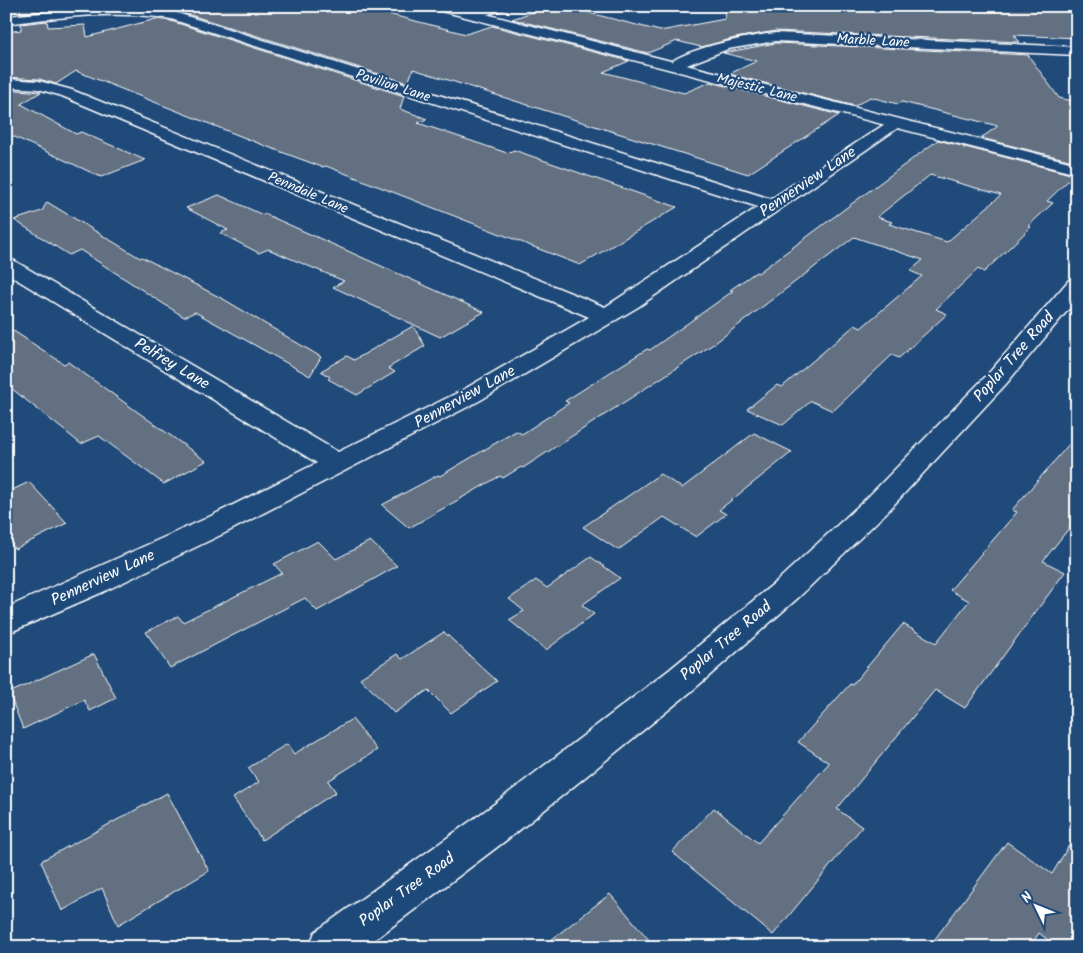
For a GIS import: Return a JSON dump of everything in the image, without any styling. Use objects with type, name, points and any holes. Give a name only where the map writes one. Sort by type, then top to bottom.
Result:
[{"type":"street","name":"Majestic Lane","points":[[438,6],[1077,169]]},
{"type":"street","points":[[473,15],[500,6]]},
{"type":"street","name":"Pavilion Lane","points":[[6,20],[118,10],[173,16],[772,206]]},
{"type":"street","name":"Marble Lane","points":[[674,66],[719,46],[746,40],[776,37],[1077,51]]},
{"type":"street","name":"Penndale Lane","points":[[6,83],[39,85],[67,92],[607,316]]},
{"type":"street","name":"Pennerview Lane","points":[[6,622],[198,534],[470,396],[607,316],[897,124]]},
{"type":"street","name":"Pelfrey Lane","points":[[6,264],[338,464]]},
{"type":"street","name":"Poplar Tree Road","points":[[331,947],[518,808],[681,680],[788,589],[905,476],[996,379],[1077,285]]},
{"type":"building","points":[[20,6],[46,6],[46,11],[20,13]]},
{"type":"building","points":[[203,6],[357,6],[466,34],[492,26],[629,61],[603,72],[684,93],[710,82],[839,115],[748,174],[413,69],[408,83],[181,12]]},
{"type":"building","points":[[550,6],[562,6],[660,31],[725,19],[726,6],[1002,6],[1067,10],[1077,23],[1077,38],[1014,35],[1020,42],[776,31],[735,38],[701,47],[677,41],[648,53],[512,19]]},
{"type":"building","points":[[156,19],[171,21],[404,96],[400,109],[427,119],[418,123],[507,153],[514,150],[677,207],[580,265],[326,166],[322,167],[268,147],[76,71],[56,84],[39,79],[6,77],[6,32],[21,30],[21,24],[47,21],[48,27],[85,25],[87,37]]},
{"type":"building","points":[[776,43],[1028,55],[1059,98],[1077,102],[1077,162],[981,138],[998,126],[902,102],[898,104],[870,97],[855,106],[729,74],[757,61],[723,53]]},
{"type":"building","points":[[6,89],[41,92],[21,104],[76,134],[81,132],[145,160],[101,177],[6,133]]},
{"type":"building","points":[[938,140],[1074,175],[1047,201],[1053,203],[1028,226],[1031,227],[984,272],[978,269],[936,309],[947,314],[899,358],[892,355],[833,411],[811,401],[783,425],[747,409],[777,385],[782,387],[855,325],[861,328],[922,276],[910,271],[923,260],[854,237],[715,343],[523,468],[521,467],[503,478],[500,476],[409,528],[382,505],[438,475],[440,476],[516,431],[522,434],[569,403],[565,401],[647,349],[650,350],[733,291],[730,290],[756,272],[758,273]],"holes":[[[930,175],[1001,195],[947,242],[889,224],[892,222],[877,217]]]},
{"type":"building","points":[[219,195],[484,312],[440,337],[333,287],[344,281],[268,249],[259,253],[220,233],[228,230],[186,208]]},
{"type":"building","points":[[47,202],[140,258],[142,257],[225,300],[321,357],[310,376],[195,312],[184,317],[80,250],[69,255],[14,220],[42,211]]},
{"type":"building","points":[[6,326],[64,364],[68,362],[206,461],[164,484],[99,436],[81,444],[6,384]]},
{"type":"building","points":[[413,326],[425,346],[388,368],[395,372],[357,395],[328,379],[330,377],[321,371],[347,356],[354,360]]},
{"type":"building","points":[[754,433],[792,452],[719,510],[726,514],[696,537],[664,517],[618,550],[583,527],[660,474],[682,488]]},
{"type":"building","points":[[1077,435],[1077,518],[1043,561],[1065,572],[965,708],[935,690],[837,809],[862,827],[773,935],[672,852],[714,808],[758,843],[829,763],[798,742],[850,684],[852,685],[903,624],[936,643],[969,601],[950,590],[1017,512],[1012,510]]},
{"type":"building","points":[[29,482],[67,523],[15,549],[6,538],[6,493]]},
{"type":"building","points":[[318,541],[336,559],[370,541],[397,566],[317,611],[305,598],[170,668],[146,632],[178,616],[183,622],[282,573],[274,564]]},
{"type":"building","points":[[591,557],[620,578],[582,605],[594,614],[546,650],[509,620],[524,611],[509,599],[536,580],[547,588]]},
{"type":"building","points":[[444,632],[497,681],[451,713],[428,690],[394,713],[360,678],[397,654],[402,659]]},
{"type":"building","points":[[94,654],[116,698],[90,711],[84,700],[23,729],[9,693]]},
{"type":"building","points":[[352,719],[377,750],[328,781],[336,792],[262,840],[233,798],[259,782],[248,768],[287,744],[294,754]]},
{"type":"building","points":[[167,793],[209,871],[118,925],[102,888],[62,911],[41,861]]},
{"type":"building","points":[[1077,832],[1077,947],[1057,947],[1039,933],[1030,947],[929,947],[1007,842],[1052,874]]},
{"type":"building","points":[[610,894],[655,947],[542,947]]}]
